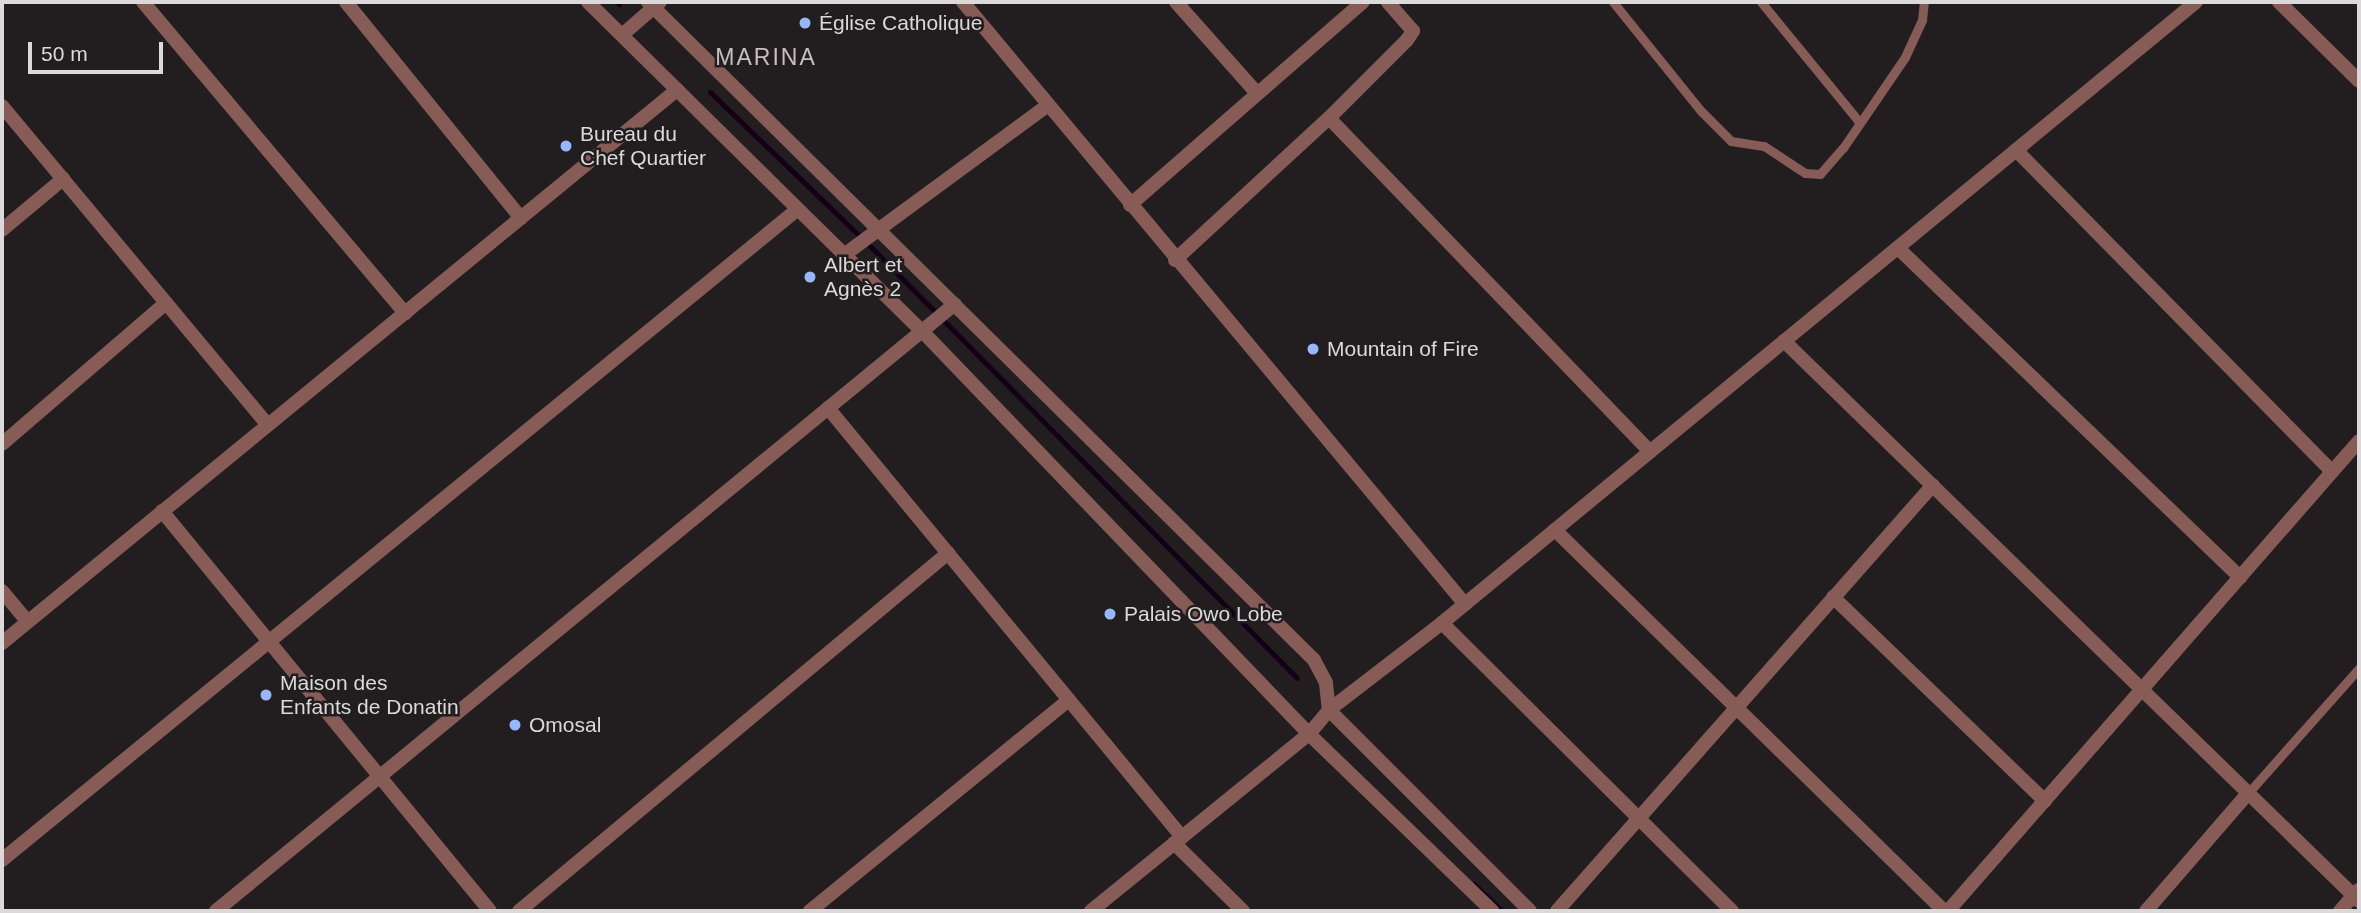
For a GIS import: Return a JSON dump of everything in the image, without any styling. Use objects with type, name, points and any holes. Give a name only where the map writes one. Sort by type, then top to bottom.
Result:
[{"type":"street","points":[[144,2],[405,313]]},
{"type":"street","points":[[346,2],[521,218]]},
{"type":"street","points":[[588,2],[922,331],[1309,734],[1492,911]]},
{"type":"street","points":[[963,2],[1175,260],[1465,604]]},
{"type":"street","points":[[1176,2],[1256,92]]},
{"type":"street","points":[[1130,205],[1256,92],[1363,2]]},
{"type":"street","points":[[1175,260],[1329,118],[1407,40],[1413,31],[1388,2]]},
{"type":"street","points":[[1091,911],[1309,734],[1329,710],[1442,623],[2196,2]]},
{"type":"street","points":[[2279,2],[2359,81]]},
{"type":"street","points":[[622,35],[654,4],[1314,660],[1326,683],[1329,710],[1530,911]]},
{"type":"street","points":[[2,643],[677,90]]},
{"type":"street","points":[[845,255],[878,228],[1048,105]]},
{"type":"street","points":[[2,106],[268,425]]},
{"type":"street","points":[[1329,118],[1650,451]]},
{"type":"street","points":[[2016,150],[2332,472]]},
{"type":"street","points":[[2,230],[63,179]]},
{"type":"street","points":[[4,853],[269,641],[798,209]]},
{"type":"street","points":[[1898,247],[2240,577]]},
{"type":"street","points":[[2,444],[166,303]]},
{"type":"street","points":[[216,911],[954,304]]},
{"type":"street","points":[[1784,341],[2357,896],[2340,911]]},
{"type":"street","points":[[828,408],[1069,701],[1178,840],[1243,911]]},
{"type":"street","points":[[1555,530],[1946,911],[2359,441]]},
{"type":"street","points":[[1557,911],[1933,485]]},
{"type":"street","points":[[162,511],[490,911]]},
{"type":"street","points":[[519,911],[948,553]]},
{"type":"street","points":[[2,591],[28,622]]},
{"type":"street","points":[[1833,597],[2045,801]]},
{"type":"street","points":[[1442,623],[1732,911]]},
{"type":"street","points":[[810,911],[1069,701]]},
{"type":"street","points":[[2146,911],[2249,792]]},
{"type":"lane","points":[[1613,2],[1701,111],[1731,141],[1764,146],[1805,173],[1820,174],[1860,123],[1905,57],[1922,20],[1924,2]]},
{"type":"lane","points":[[1761,2],[1860,123]]},
{"type":"lane","points":[[2249,792],[2359,667]]},
{"type":"waterway","points":[[710,92],[863,239],[1297,678]]},
{"type":"waterway","points":[[1474,884],[1502,911]]},
{"type":"place","name":"Église Catholique","points":[[805,23]]},
{"type":"place","name":"Bureau du Chef Quartier","points":[[566,146]]},
{"type":"place","name":"Albert et Agnès 2","points":[[810,277]]},
{"type":"place","name":"Mountain of Fire","points":[[1313,349]]},
{"type":"place","name":"Palais Owo Lobe","points":[[1110,614]]},
{"type":"place","name":"Maison des Enfants de Donatin","points":[[266,695]]},
{"type":"place","name":"Omosal","points":[[515,725]]},
{"type":"district","name":"MARINA","points":[[766,57]]}]
